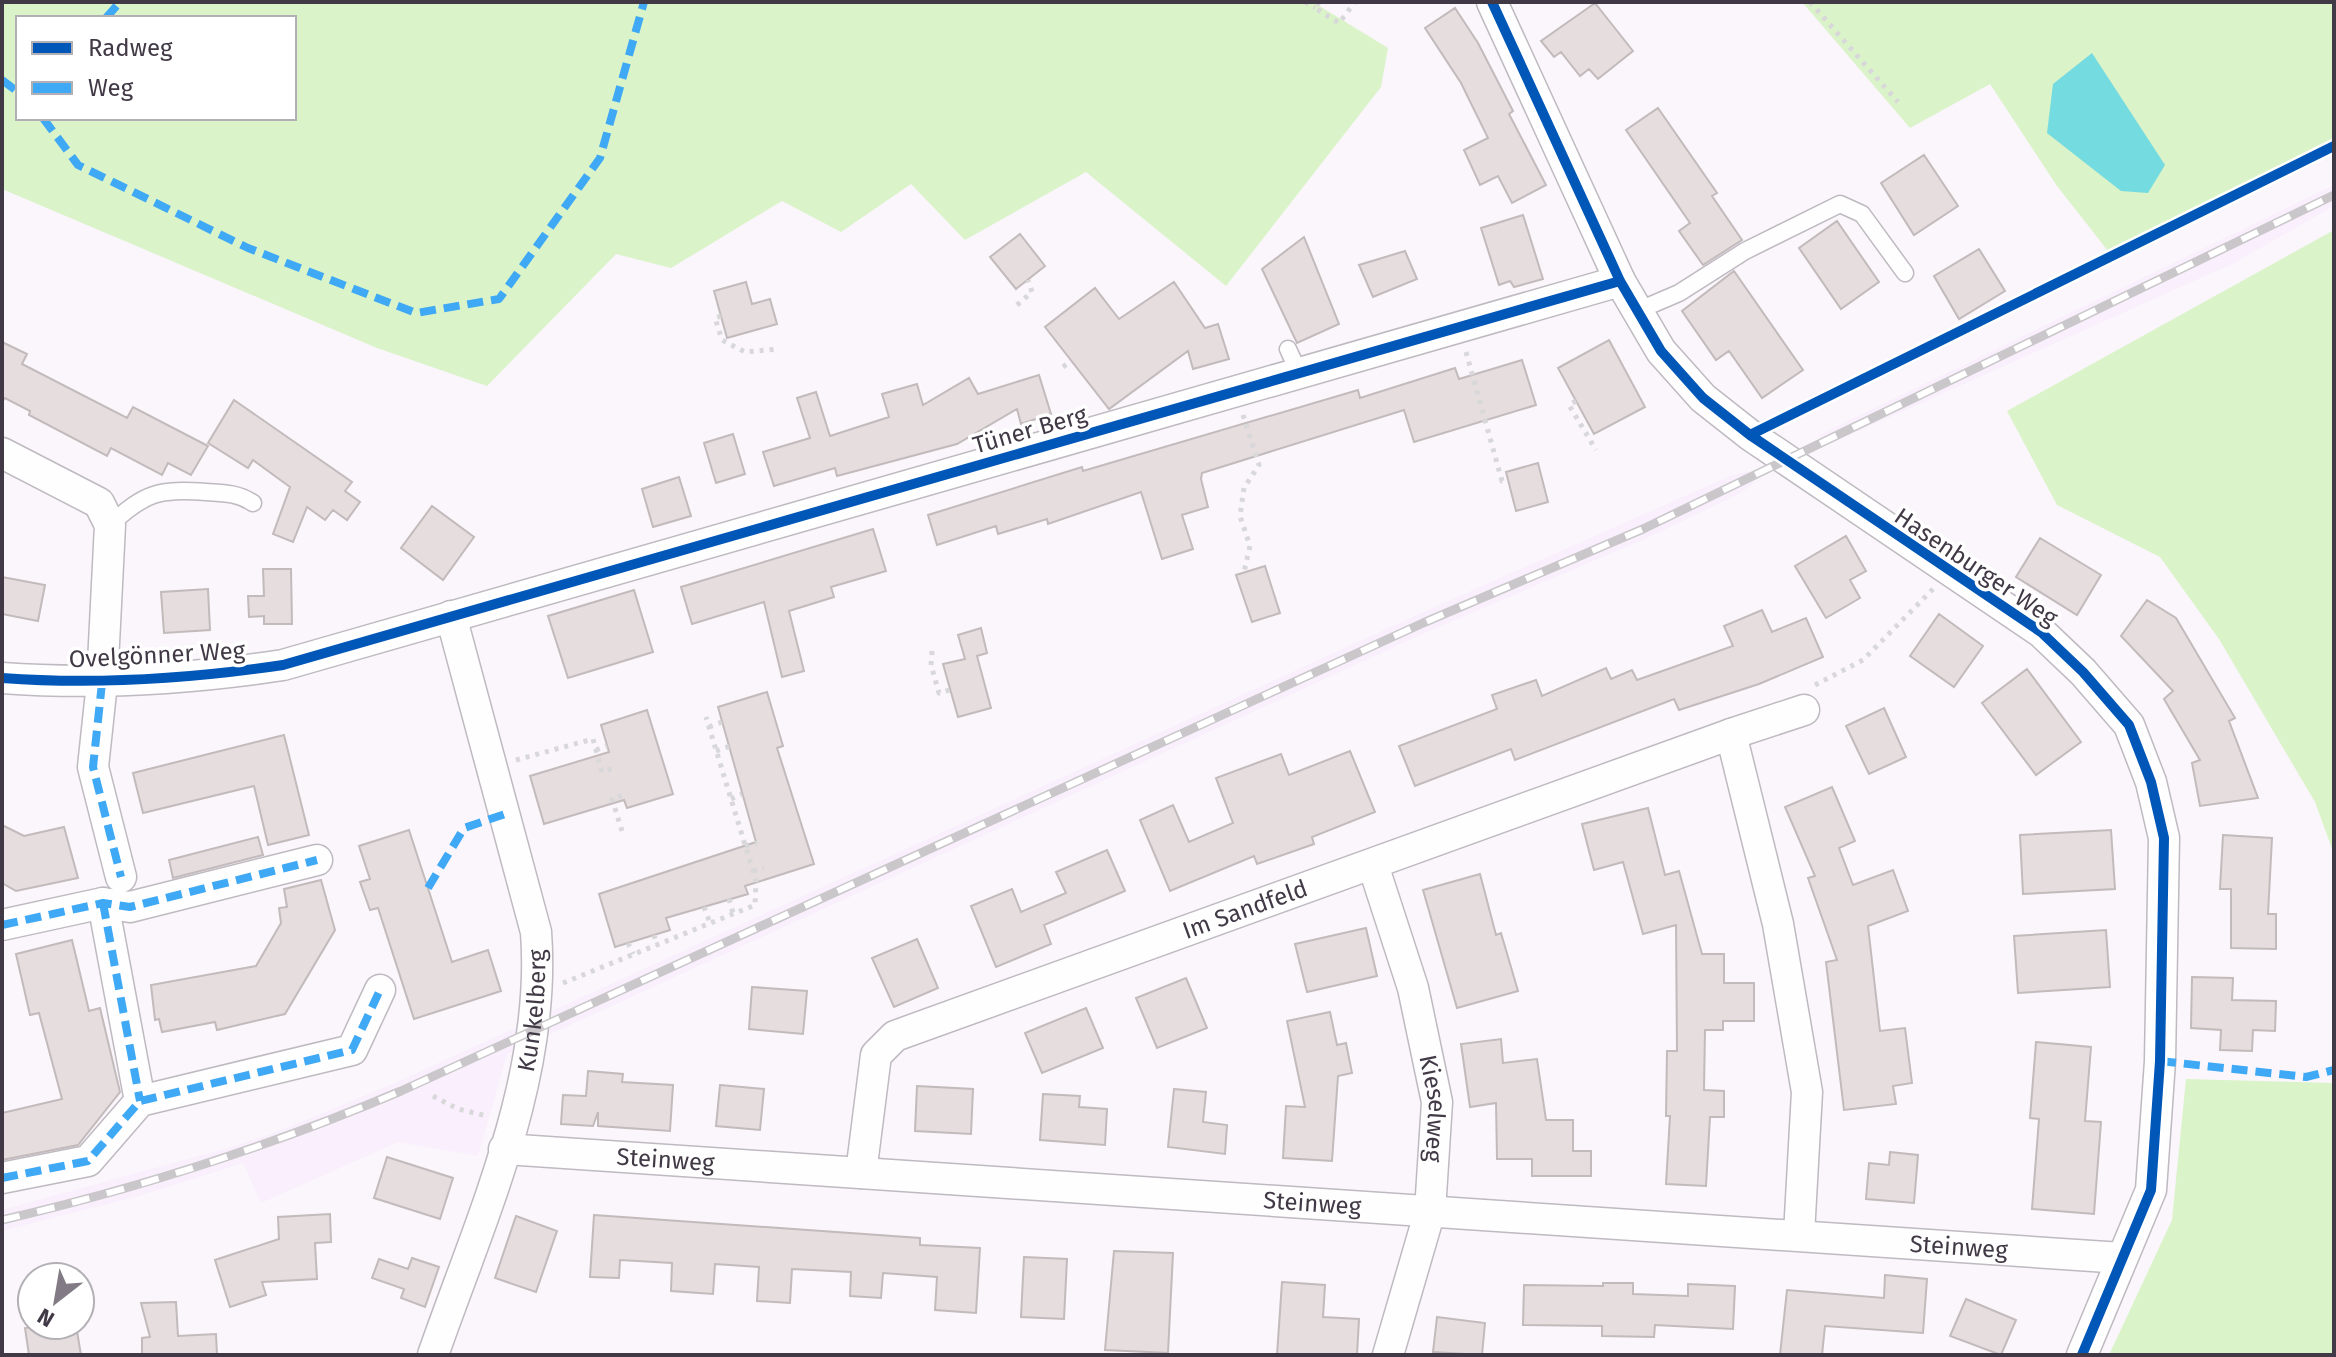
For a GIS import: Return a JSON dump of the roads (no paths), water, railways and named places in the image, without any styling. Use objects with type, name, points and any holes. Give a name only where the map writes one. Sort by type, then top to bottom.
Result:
[{"type":"street","name":"Hasenburger Weg","points":[[1492,2],[1620,281],[1661,351],[1703,398],[1842,500],[2041,632],[2083,672],[2129,725],[2151,782],[2164,838],[2160,1061],[2151,1190],[2082,1355]]},
{"type":"street","name":"Tüner Berg","points":[[451,616],[1236,391],[1293,361],[1459,327],[1620,281]]},
{"type":"street","points":[[2,453],[99,503],[110,525],[102,683]]},
{"type":"street","name":"Ovelgönner Weg","points":[[2,678],[102,683],[203,677],[283,665],[451,616]]},
{"type":"street","name":"Kunkelberg","points":[[433,1355],[508,1135],[534,1031],[538,993],[536,932],[451,616]]},
{"type":"street","name":"Ovelgönner Weg","points":[[102,683],[93,767],[121,877]]},
{"type":"street","name":"Im Sandfeld","points":[[861,1173],[876,1055],[895,1036],[1804,710]]},
{"type":"street","points":[[1731,734],[1778,924],[1807,1092],[1799,1234]]},
{"type":"street","points":[[4,923],[103,903],[130,907],[317,860]]},
{"type":"street","name":"Kieselweg","points":[[1373,865],[1413,988],[1437,1102],[1430,1211],[1388,1355]]},
{"type":"street","points":[[103,903],[140,1101]]},
{"type":"street","points":[[2,1178],[88,1161],[140,1101],[352,1050],[380,990]]},
{"type":"street","name":"Steinweg","points":[[508,1135],[861,1173],[2122,1258]]},
{"type":"lane","points":[[1637,311],[1679,293],[1745,251],[1840,204],[1862,214],[1905,273]]},
{"type":"lane","points":[[110,525],[131,505],[166,489],[240,494],[253,503]]},
{"type":"water","points":[[2092,53],[2165,165],[2148,193],[2121,191],[2047,133],[2053,84]]},
{"type":"railway","points":[[2,1220],[204,1164],[303,1130],[401,1091],[1423,623],[1643,529],[2334,195]]}]
